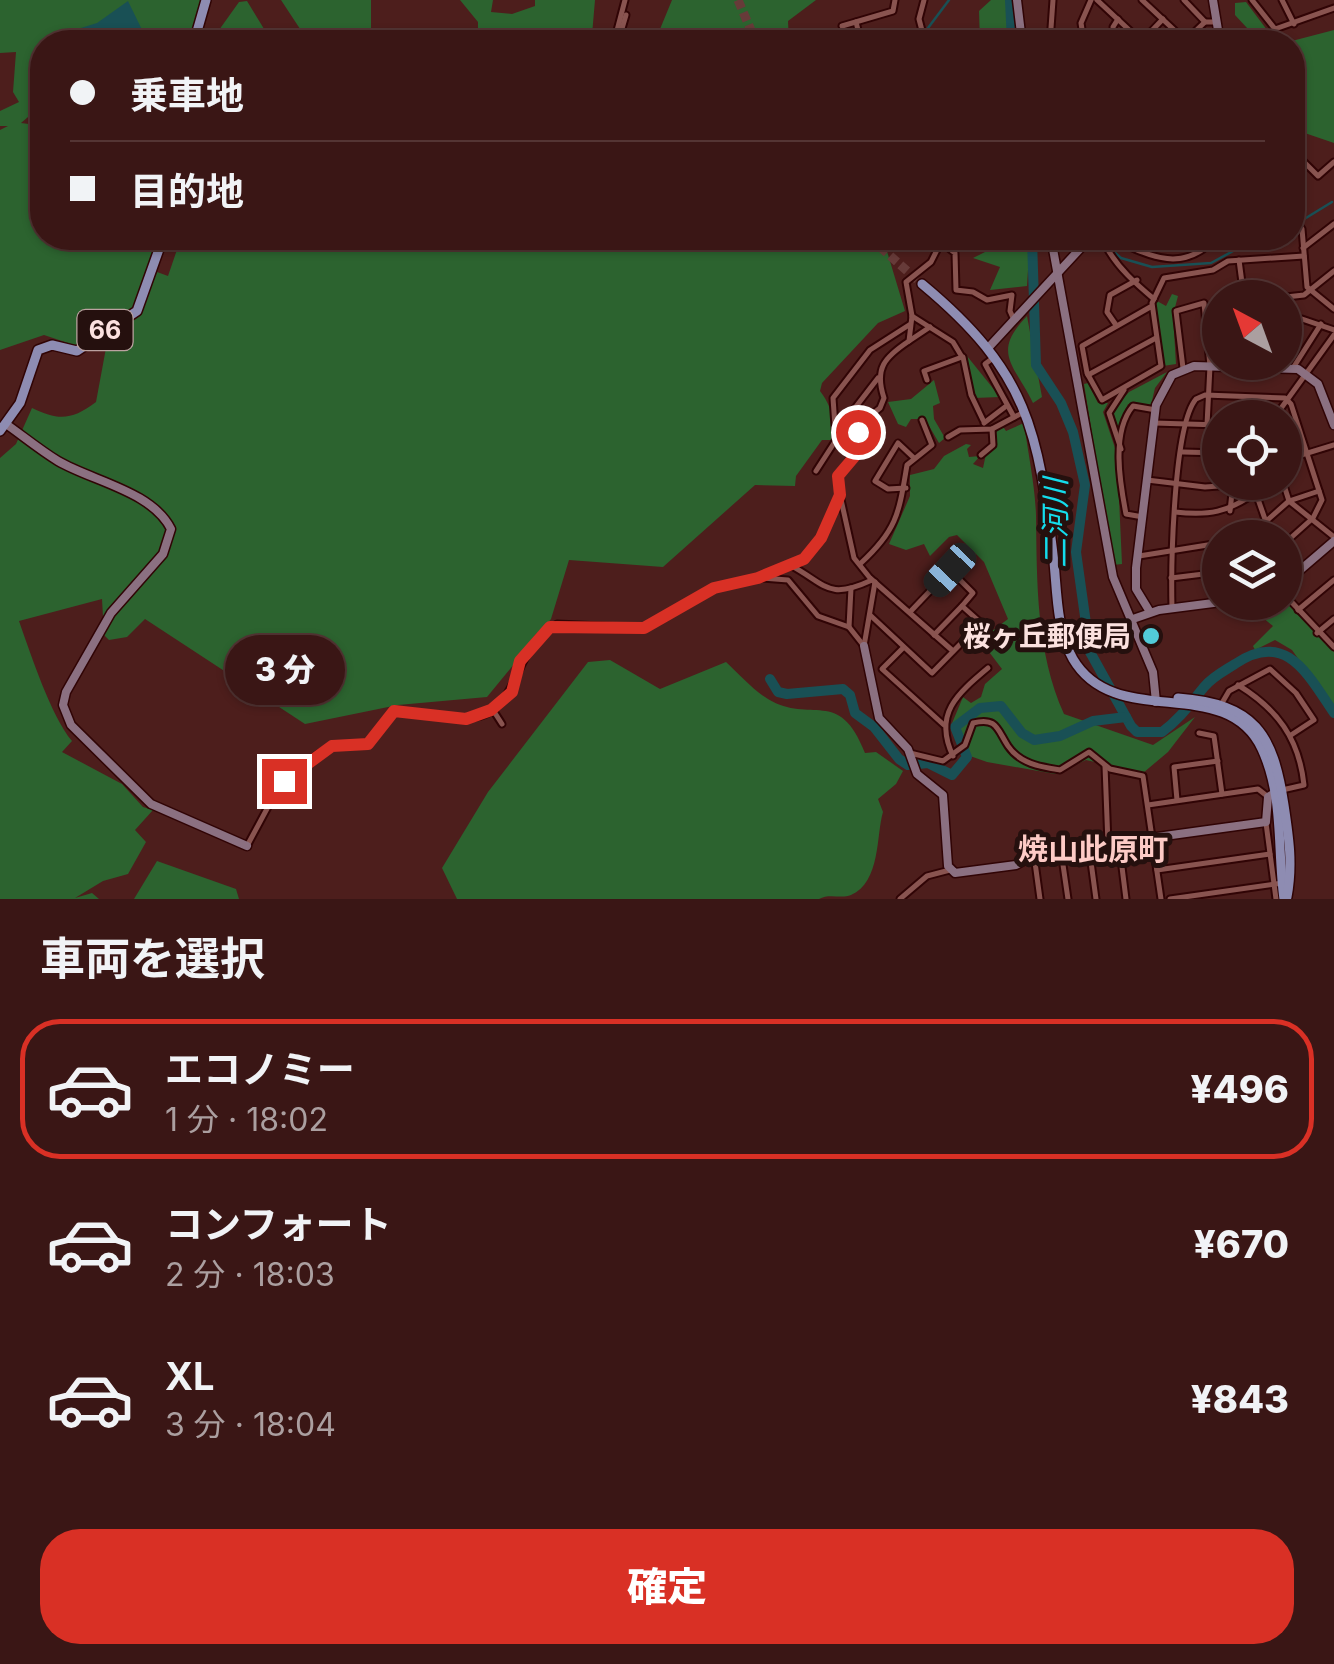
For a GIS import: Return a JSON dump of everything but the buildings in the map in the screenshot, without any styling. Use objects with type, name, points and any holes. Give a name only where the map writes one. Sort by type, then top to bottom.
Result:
[{"type":"main road","points":[[197,30],[206,0]]},
{"type":"main road","name":"66","points":[[3,428],[20,403],[38,350],[52,344],[77,352],[137,311],[160,250]]},
{"type":"main road","points":[[922,284],[992,352],[1026,411],[1043,470],[1062,628],[1070,654],[1084,674],[1104,690],[1135,701],[1214,704],[1250,730],[1266,761],[1292,858],[1285,899]]},
{"type":"main road","points":[[1274,792],[1283,846],[1278,884],[1285,899]]},
{"type":"street","points":[[619,30],[625,0]]},
{"type":"street","points":[[920,30],[924,0]]},
{"type":"street","points":[[1016,0],[1020,30]]},
{"type":"street","points":[[1051,30],[1053,0]]},
{"type":"street","points":[[1082,30],[1094,0],[1128,30]]},
{"type":"street","points":[[1142,0],[1174,30]]},
{"type":"street","points":[[1184,0],[1205,22]]},
{"type":"street","points":[[1213,0],[1218,30]]},
{"type":"street","points":[[1252,0],[1275,28],[1334,8]]},
{"type":"street","points":[[1282,0],[1294,24]]},
{"type":"street","points":[[842,26],[893,11],[893,1]]},
{"type":"street","points":[[620,30],[626,15]]},
{"type":"street","points":[[1152,30],[1163,19]]},
{"type":"street","points":[[1113,30],[1118,20]]},
{"type":"street","points":[[856,22],[858,30]]},
{"type":"street","points":[[1197,30],[1205,22],[1216,22]]},
{"type":"street","points":[[1305,164],[1316,176],[1334,162]]},
{"type":"street","points":[[1107,250],[1119,269],[1137,280],[1153,302],[1158,370],[1102,400],[1088,375],[1082,346],[1153,302],[1164,278],[1212,270],[1239,260],[1304,252],[1334,224]]},
{"type":"street","points":[[909,341],[912,316],[906,282],[932,262],[937,250]]},
{"type":"street","points":[[953,250],[956,290],[973,292],[988,300],[1012,295],[1010,311],[1017,317]]},
{"type":"street","points":[[1053,250],[1113,577],[1154,672],[1156,702]]},
{"type":"street","points":[[1014,417],[985,364],[1017,317],[1078,250]]},
{"type":"street","points":[[1138,250],[1166,262],[1194,256],[1201,250]]},
{"type":"street","points":[[1304,252],[1311,291],[1334,309]]},
{"type":"street","points":[[1239,260],[1242,280]]},
{"type":"street","points":[[1302,293],[1311,291],[1334,271]]},
{"type":"street","points":[[1116,325],[1107,312],[1110,295],[1137,280]]},
{"type":"street","points":[[1183,368],[1176,311],[1202,304]]},
{"type":"street","points":[[912,316],[958,347],[970,395],[984,423],[992,429],[993,445],[980,455]]},
{"type":"street","points":[[1172,608],[1170,551],[1192,404],[1209,395],[1288,400],[1331,347],[1334,332],[1321,324],[1302,320]]},
{"type":"street","points":[[1302,353],[1321,324]]},
{"type":"street","points":[[816,471],[834,445],[832,408],[839,389],[870,350],[910,326]]},
{"type":"street","points":[[836,430],[878,378],[886,357],[930,327]]},
{"type":"street","points":[[1088,375],[1157,338]]},
{"type":"street","points":[[927,380],[924,370],[962,356]]},
{"type":"street","points":[[1150,612],[1136,590],[1156,410],[1164,383],[1183,368],[1202,367]]},
{"type":"street","points":[[1302,372],[1323,392],[1334,425]]},
{"type":"street","points":[[878,378],[884,398],[880,408],[859,425],[854,457],[838,476],[848,547],[873,581],[953,651]]},
{"type":"street","points":[[1209,400],[1210,380]]},
{"type":"street","points":[[1121,449],[1109,413],[1124,390]]},
{"type":"street","points":[[948,437],[984,423],[1004,408]]},
{"type":"street","points":[[1143,517],[1126,514],[1120,481],[1121,449],[1130,408],[1156,410]]},
{"type":"street","points":[[992,429],[1026,411]]},
{"type":"street","points":[[861,563],[889,534],[906,488],[907,465],[932,445],[922,420]]},
{"type":"street","points":[[1154,423],[1202,424]]},
{"type":"street","points":[[3,428],[56,460],[145,502],[164,517],[170,529],[163,554],[111,613],[66,692],[64,705],[70,725],[151,804],[248,846],[276,792],[296,770],[332,746],[368,744],[394,711],[466,719],[492,710],[512,692],[520,661],[550,627],[644,628],[714,588],[758,578],[804,559],[817,545],[840,495]]},
{"type":"street","points":[[1302,438],[1322,500],[1302,528]]},
{"type":"street","points":[[906,488],[888,489],[875,481],[898,442],[914,458]]},
{"type":"street","points":[[1302,456],[1334,445]]},
{"type":"street","points":[[1182,452],[1202,453]]},
{"type":"street","points":[[1147,480],[1202,484]]},
{"type":"street","points":[[1268,520],[1289,501],[1319,491]]},
{"type":"street","points":[[1230,511],[1231,500]]},
{"type":"street","points":[[1175,512],[1202,515],[1230,511],[1246,500]]},
{"type":"street","points":[[1289,501],[1334,540],[1302,569]]},
{"type":"street","points":[[1138,556],[1202,547]]},
{"type":"street","points":[[790,564],[820,588],[851,588],[873,581]]},
{"type":"street","points":[[910,612],[950,570],[973,593],[934,634]]},
{"type":"street","points":[[1171,578],[1202,574]]},
{"type":"street","points":[[758,578],[788,580],[818,616],[849,628],[864,646]]},
{"type":"street","points":[[1302,608],[1334,580]]},
{"type":"street","points":[[873,581],[864,646],[879,718],[943,795],[950,870]]},
{"type":"street","points":[[849,628],[851,588]]},
{"type":"street","points":[[1130,620],[1150,612],[1202,604]]},
{"type":"street","points":[[870,616],[932,673],[981,623],[962,606]]},
{"type":"street","points":[[1302,616],[1334,647]]},
{"type":"street","points":[[1317,633],[1334,619]]},
{"type":"street","points":[[903,648],[882,670],[944,725],[954,756]]},
{"type":"street","points":[[944,725],[962,691],[988,668]]},
{"type":"street","points":[[1214,704],[1262,670],[1276,672],[1314,720],[1291,735]]},
{"type":"street","points":[[1148,805],[1258,790],[1274,792],[1304,785],[1291,735],[1270,707],[1238,684]]},
{"type":"street","points":[[492,710],[502,724]]},
{"type":"street","points":[[911,760],[943,761],[954,756],[964,747],[968,727],[985,720],[998,725],[1011,750],[1030,764],[1060,770],[1086,752],[1105,766],[1143,776],[1161,899]]},
{"type":"street","points":[[1199,734],[1213,734],[1222,794]]},
{"type":"street","points":[[1177,800],[1174,766],[1218,761]]},
{"type":"street","points":[[1105,766],[1108,844]]},
{"type":"street","points":[[1274,792],[1266,822],[1278,884],[1276,899]]},
{"type":"street","points":[[900,899],[928,876],[950,870],[1016,866],[1034,855],[1062,850],[1266,822]]},
{"type":"street","points":[[1119,843],[1126,899]]},
{"type":"street","points":[[1088,847],[1096,899]]},
{"type":"street","points":[[1062,850],[1068,899]]},
{"type":"street","points":[[1156,870],[1270,854]]},
{"type":"street","points":[[1034,855],[1040,899]]},
{"type":"street","points":[[1170,899],[1278,884]]},
{"type":"green space","points":[[0,0],[204,0],[199,30],[30,30],[30,115],[21,123],[30,126],[30,250],[155,250],[132,309],[77,346],[44,335],[0,350],[0,130],[8,126],[0,126],[0,111],[19,102],[13,92],[16,52],[0,53]]},
{"type":"green space","points":[[281,0],[371,0],[371,30],[301,30]]},
{"type":"green space","points":[[460,0],[493,0],[491,12],[512,14],[535,6],[535,0],[595,0],[592,30],[478,30],[478,22]]},
{"type":"green space","points":[[672,0],[816,0],[788,21],[788,30],[660,30]]},
{"type":"green space","points":[[991,0],[1007,0],[1009,30],[980,30],[979,11]]},
{"type":"green space","points":[[247,1],[265,30],[219,30],[239,2]]},
{"type":"green space","points":[[1246,2],[1267,30],[1249,30],[1235,15],[1235,3]]},
{"type":"green space","points":[[1334,30],[1334,143],[1305,133],[1305,38]]},
{"type":"green space","points":[[177,250],[887,250],[905,311],[878,323],[822,383],[820,391],[833,420],[831,440],[822,440],[796,476],[795,486],[755,485],[663,567],[569,560],[551,619],[487,697],[398,705],[305,724],[145,619],[127,637],[109,640],[104,635],[102,599],[19,621],[49,701],[72,741],[62,752],[122,784],[143,807],[153,810],[135,830],[146,842],[128,874],[103,881],[75,898],[92,893],[99,899],[0,899],[0,458],[16,444],[32,408],[65,417],[96,402],[106,348],[100,341],[140,311],[157,272],[168,276]]},
{"type":"green space","points":[[989,250],[1029,250],[1027,286],[990,290],[1000,267],[973,258]]},
{"type":"green space","points":[[1172,294],[1178,296],[1173,315],[1176,364],[1163,366],[1155,304],[1157,301],[1166,306]]},
{"type":"green space","points":[[1027,316],[1042,397],[1033,403],[1013,368],[1008,350],[1016,329]]},
{"type":"green space","points":[[967,356],[1000,397],[974,398]]},
{"type":"green space","points":[[1167,372],[1155,388],[1151,405],[1128,404],[1117,432],[1113,409],[1129,392]]},
{"type":"green space","points":[[934,380],[940,403],[933,406],[934,419],[945,438],[939,443],[925,419],[911,419],[906,427],[898,424],[888,402],[911,399]]},
{"type":"green space","points":[[1088,383],[1098,403],[1108,403],[1103,412],[1117,454],[1122,564],[1113,565],[1084,384]]},
{"type":"green space","points":[[1024,423],[1035,504],[1043,642],[1064,714],[1153,745],[1195,717],[1168,752],[1143,773],[1086,760],[1055,774],[987,762],[970,756],[950,728],[963,697],[971,703],[981,697],[985,684],[1002,669],[980,640],[1008,619],[984,562],[957,535],[949,537],[930,556],[924,544],[906,550],[889,544],[910,496],[910,475],[934,469],[944,456],[966,444],[971,445],[967,449],[969,457],[980,456],[973,464],[983,468],[986,454],[995,446],[994,429],[1002,425],[1006,431]]},
{"type":"green space","points":[[1302,618],[1334,652],[1334,709],[1292,650],[1275,640],[1255,650],[1253,646],[1273,626],[1266,620]]},
{"type":"green space","points":[[610,660],[660,689],[726,662],[768,699],[783,706],[834,713],[845,720],[865,753],[876,752],[903,771],[896,784],[878,799],[883,812],[876,857],[861,889],[847,896],[819,899],[457,899],[442,868],[488,792],[588,662]]},
{"type":"green space","points":[[157,861],[236,889],[239,899],[134,899]]},
{"type":"water","points":[[128,1],[142,30],[74,30],[97,23]]},
{"type":"waterway","points":[[926,30],[949,0]]},
{"type":"waterway","name":"二河川","points":[[1010,0],[1011,30]]},
{"type":"waterway","points":[[1305,219],[1332,202]]},
{"type":"waterway","name":"二河川","points":[[1032,250],[1036,365],[1061,403],[1073,432],[1085,485],[1076,552],[1090,652],[1131,726],[1137,732],[1162,732],[1214,677],[1253,654],[1268,652],[1294,661],[1334,713]]},
{"type":"waterway","points":[[1112,250],[1121,258],[1152,267],[1211,263],[1235,250]]},
{"type":"waterway","points":[[770,679],[778,692],[787,694],[843,689],[850,695],[855,713],[874,727],[899,759],[908,765],[928,763],[952,775],[967,757],[955,727],[980,708],[1001,706],[1022,733],[1034,740],[1060,736],[1093,721],[1126,717]]},
{"type":"tunnel","points":[[738,0],[751,30]]},
{"type":"tunnel","points":[[884,250],[922,284]]},
{"type":"place","name":"桜ヶ丘郵便局","points":[[1151,636]]},
{"type":"district","name":"焼山此原町","points":[[1093,849]]},
{"type":"route","points":[[284,781],[332,746],[368,744],[394,711],[436,712],[466,719],[499,706],[512,692],[520,661],[557,624],[652,626],[714,588],[758,578],[804,559],[821,538],[840,495],[838,476],[854,457],[858,432]]}]
